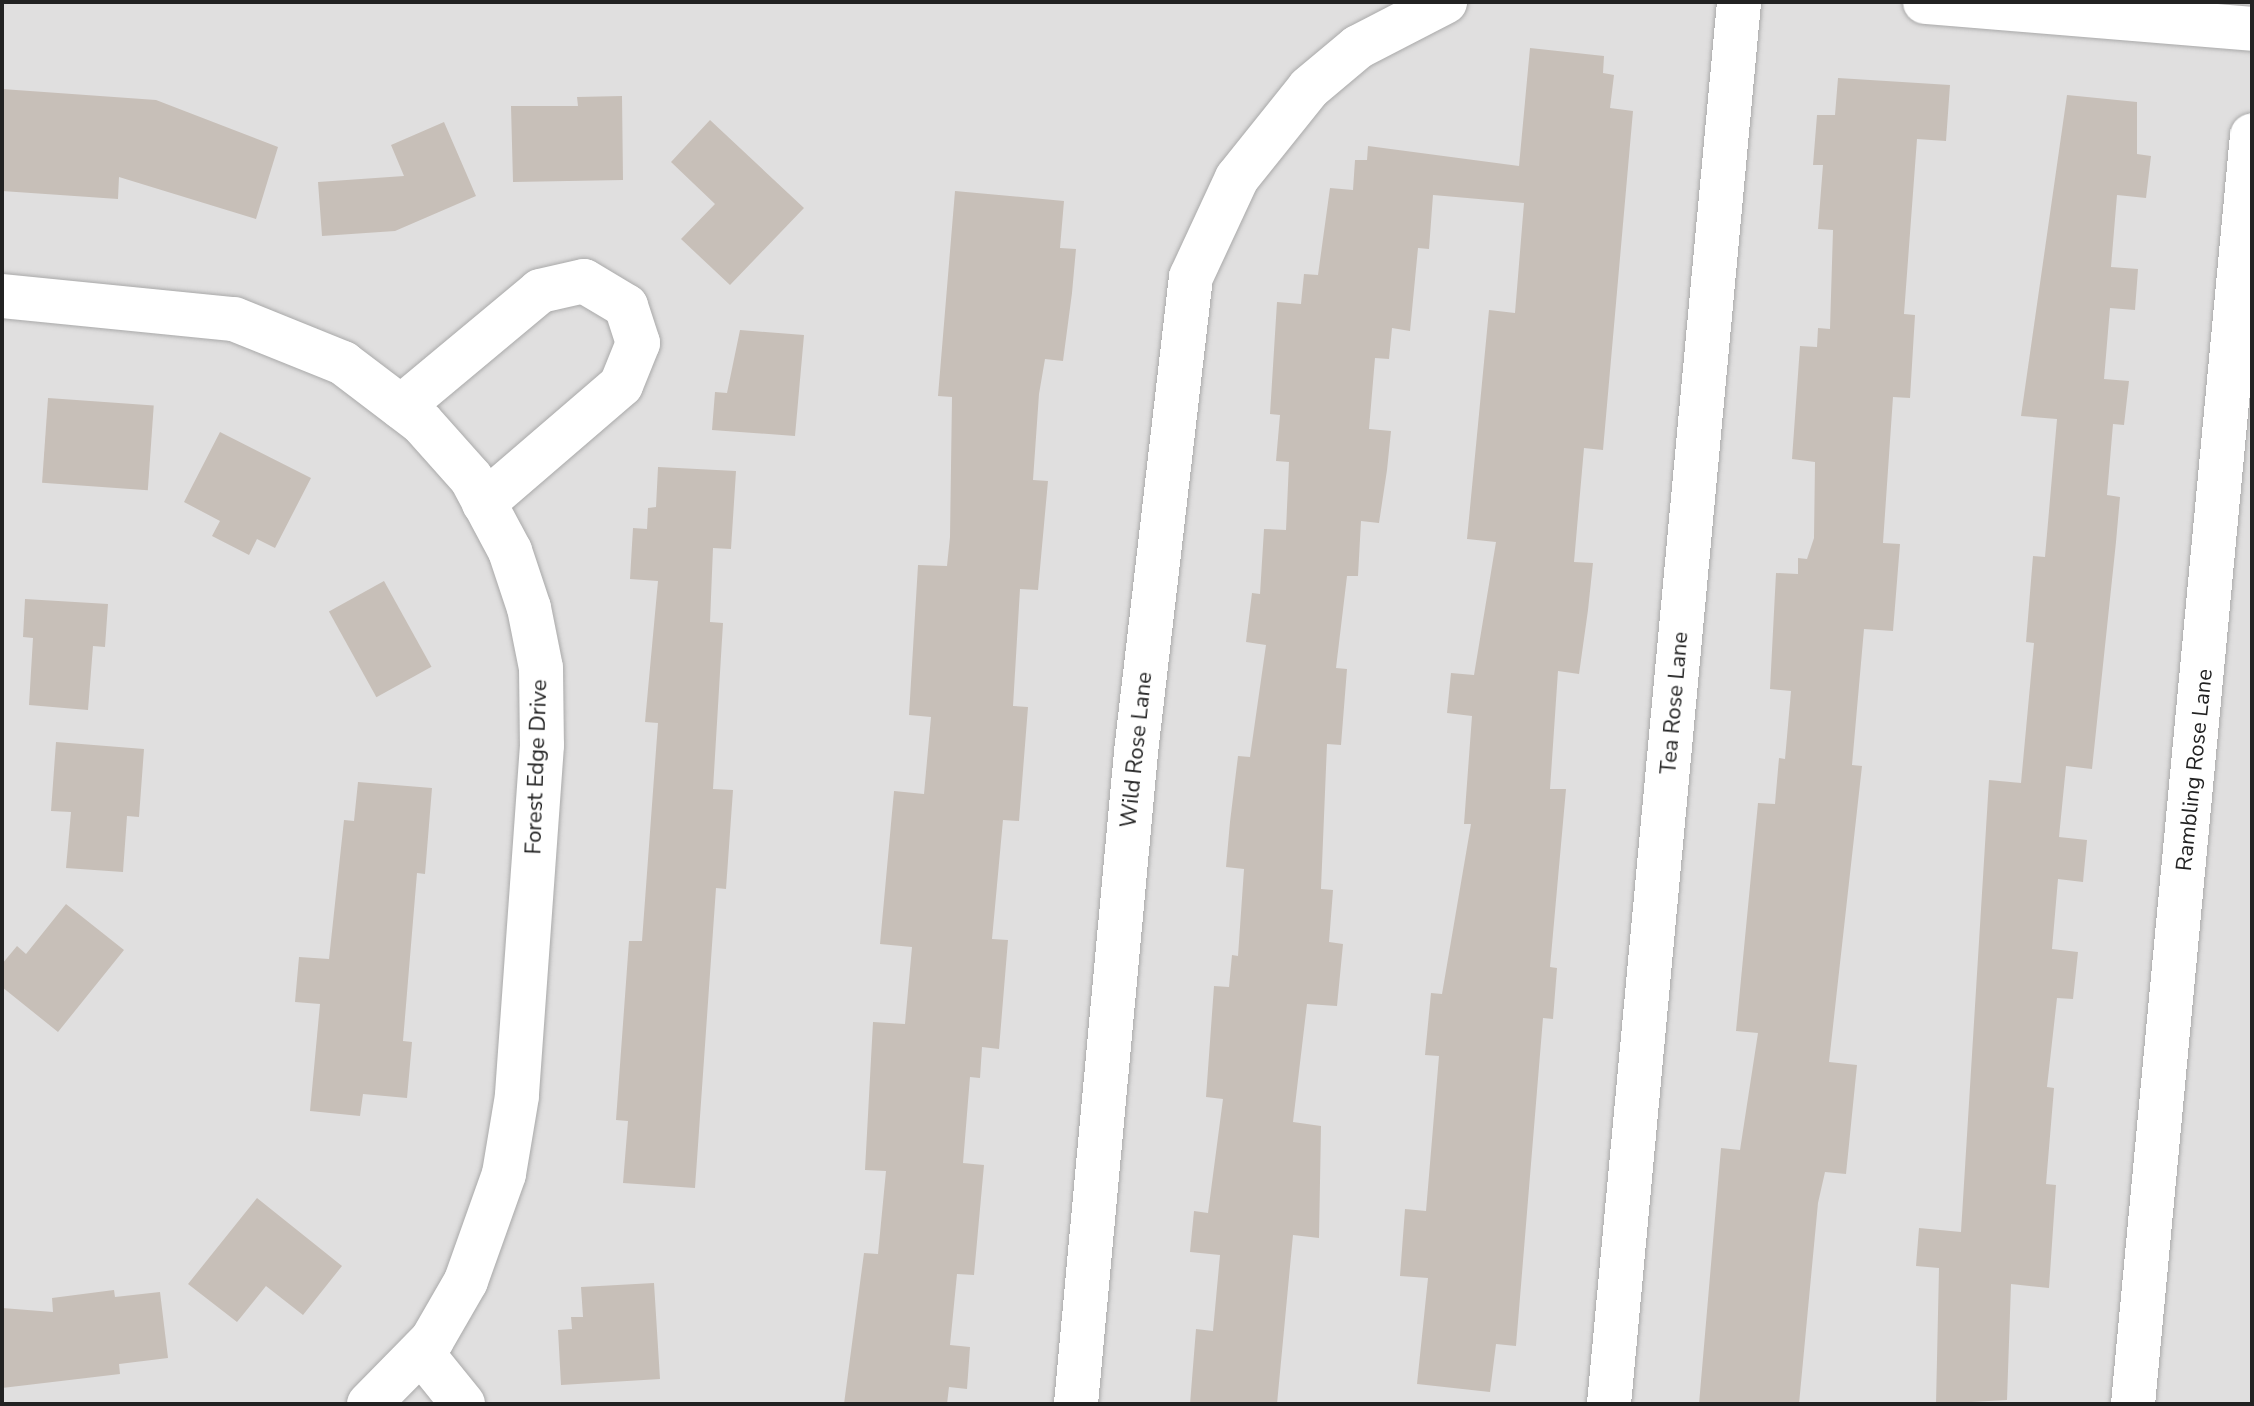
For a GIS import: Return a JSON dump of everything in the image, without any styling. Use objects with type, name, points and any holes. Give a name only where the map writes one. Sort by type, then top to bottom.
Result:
[{"type":"street","name":"Wild Rose Lane","points":[[1076,1404],[1179,337],[1191,277],[1212,225],[1279,122],[1358,47],[1445,2]]},
{"type":"street","name":"Tea Rose Lane","points":[[1609,1404],[1739,2]]},
{"type":"street","points":[[1925,2],[2252,29]]},
{"type":"street","name":"Rambling Rose Lane","points":[[2133,1404],[2252,136]]},
{"type":"street","points":[[401,407],[540,291],[584,281],[626,306],[638,343],[621,385],[484,503]]},
{"type":"street","name":"Forest Edge Drive","points":[[2,296],[234,319],[343,363],[401,407],[471,478],[510,551],[541,668],[518,1081],[490,1224],[466,1281],[421,1352],[369,1404]]},
{"type":"street","points":[[421,1352],[463,1404]]},
{"type":"shaded area","points":[[2,2],[2252,2],[2252,1404],[2,1404]]},
{"type":"building","points":[[1530,48],[1604,56],[1603,73],[1614,75],[1610,108],[1633,111],[1603,450],[1584,448],[1574,562],[1593,563],[1588,610],[1579,674],[1558,671],[1550,789],[1566,789],[1550,967],[1557,968],[1553,1019],[1543,1018],[1516,1346],[1496,1344],[1490,1392],[1417,1384],[1428,1278],[1400,1276],[1405,1209],[1426,1211],[1439,1056],[1425,1055],[1431,993],[1442,994],[1471,824],[1464,824],[1472,716],[1447,713],[1451,673],[1474,675],[1496,542],[1467,539],[1489,310],[1515,313],[1524,203],[1433,195],[1429,249],[1418,248],[1410,331],[1392,328],[1389,359],[1375,358],[1369,429],[1391,431],[1387,470],[1379,523],[1361,521],[1358,576],[1347,576],[1336,668],[1347,669],[1341,745],[1327,744],[1321,889],[1333,890],[1329,942],[1343,944],[1337,1006],[1307,1004],[1293,1122],[1321,1126],[1319,1238],[1293,1235],[1277,1404],[1190,1404],[1196,1329],[1213,1331],[1220,1255],[1190,1252],[1194,1211],[1208,1213],[1223,1099],[1206,1097],[1214,986],[1229,987],[1232,955],[1238,956],[1244,869],[1226,867],[1230,822],[1238,756],[1250,757],[1266,645],[1246,642],[1252,593],[1260,594],[1264,529],[1286,530],[1289,462],[1276,461],[1280,415],[1270,414],[1277,302],[1301,304],[1304,274],[1318,275],[1330,188],[1353,190],[1355,160],[1367,160],[1368,146],[1519,166]]},
{"type":"building","points":[[1838,78],[1950,85],[1946,141],[1917,139],[1904,314],[1915,315],[1910,398],[1893,397],[1883,543],[1900,544],[1893,631],[1864,629],[1852,765],[1862,766],[1829,1062],[1857,1065],[1846,1174],[1825,1172],[1818,1203],[1799,1404],[1699,1404],[1721,1148],[1740,1150],[1758,1033],[1736,1031],[1758,803],[1775,804],[1779,758],[1785,759],[1791,691],[1770,689],[1776,573],[1798,574],[1798,558],[1807,559],[1814,538],[1815,462],[1792,459],[1800,346],[1817,347],[1818,328],[1830,329],[1833,230],[1818,229],[1823,165],[1813,165],[1817,115],[1835,115]]},
{"type":"building","points":[[2,89],[156,100],[278,147],[256,219],[119,177],[118,199],[2,191]]},
{"type":"building","points":[[2067,95],[2137,102],[2137,154],[2151,156],[2146,198],[2117,195],[2111,267],[2138,269],[2135,310],[2110,308],[2104,379],[2129,381],[2124,425],[2113,424],[2107,495],[2120,497],[2116,542],[2092,769],[2066,766],[2059,837],[2087,840],[2083,882],[2058,879],[2052,949],[2078,952],[2073,999],[2057,998],[2047,1087],[2054,1088],[2046,1184],[2056,1185],[2049,1288],[2011,1284],[2007,1400],[1936,1404],[1939,1268],[1916,1266],[1919,1228],[1961,1232],[1989,780],[2021,783],[2034,643],[2026,642],[2033,556],[2045,557],[2057,419],[2021,416]]},
{"type":"building","points":[[622,96],[623,180],[513,182],[511,106],[578,106],[577,97]]},
{"type":"building","points":[[710,120],[804,208],[730,285],[681,239],[715,204],[671,162]]},
{"type":"building","points":[[444,122],[476,196],[395,231],[322,236],[318,182],[404,176],[391,145]]},
{"type":"building","points":[[955,191],[1064,201],[1060,248],[1076,249],[1072,293],[1063,361],[1045,359],[1039,394],[1033,480],[1048,481],[1038,590],[1020,589],[1013,706],[1028,707],[1019,821],[1003,820],[992,939],[1008,940],[999,1049],[982,1047],[980,1078],[970,1077],[963,1163],[984,1165],[974,1275],[957,1274],[950,1345],[970,1347],[967,1389],[949,1387],[947,1404],[844,1404],[864,1253],[878,1254],[886,1171],[865,1170],[873,1022],[905,1024],[912,947],[880,944],[894,791],[924,794],[931,717],[909,715],[918,565],[947,566],[950,537],[952,397],[938,396]]},
{"type":"building","points":[[740,330],[804,335],[795,436],[712,430],[715,392],[727,393]]},
{"type":"building","points":[[48,398],[154,405],[148,490],[42,483]]},
{"type":"building","points":[[220,432],[311,478],[275,548],[257,539],[249,555],[212,536],[220,521],[184,502]]},
{"type":"building","points":[[658,467],[736,471],[731,549],[713,548],[710,622],[723,623],[713,789],[733,790],[726,889],[716,888],[695,1188],[623,1183],[628,1121],[616,1120],[629,941],[642,941],[658,723],[645,722],[658,581],[630,579],[633,528],[647,529],[648,508],[656,507]]},
{"type":"building","points":[[384,581],[432,667],[376,697],[329,612]]},
{"type":"building","points":[[25,599],[108,604],[105,647],[93,646],[88,710],[29,705],[33,638],[23,637]]},
{"type":"building","points":[[56,742],[144,749],[139,817],[127,816],[123,872],[66,868],[71,812],[51,811]]},
{"type":"building","points":[[358,782],[432,788],[425,874],[417,873],[403,1041],[412,1042],[407,1098],[363,1094],[360,1116],[310,1111],[320,1004],[295,1002],[299,957],[329,959],[344,820],[354,821]]},
{"type":"building","points":[[66,904],[124,950],[58,1032],[2,987],[2,964],[17,946],[26,954]]},
{"type":"building","points":[[257,1198],[342,1266],[303,1315],[266,1286],[237,1322],[188,1284]]},
{"type":"building","points":[[654,1283],[660,1379],[561,1385],[558,1330],[572,1329],[571,1317],[583,1317],[581,1287]]},
{"type":"building","points":[[114,1290],[115,1297],[160,1292],[168,1358],[119,1364],[120,1374],[2,1388],[2,1308],[53,1312],[52,1298]]}]
